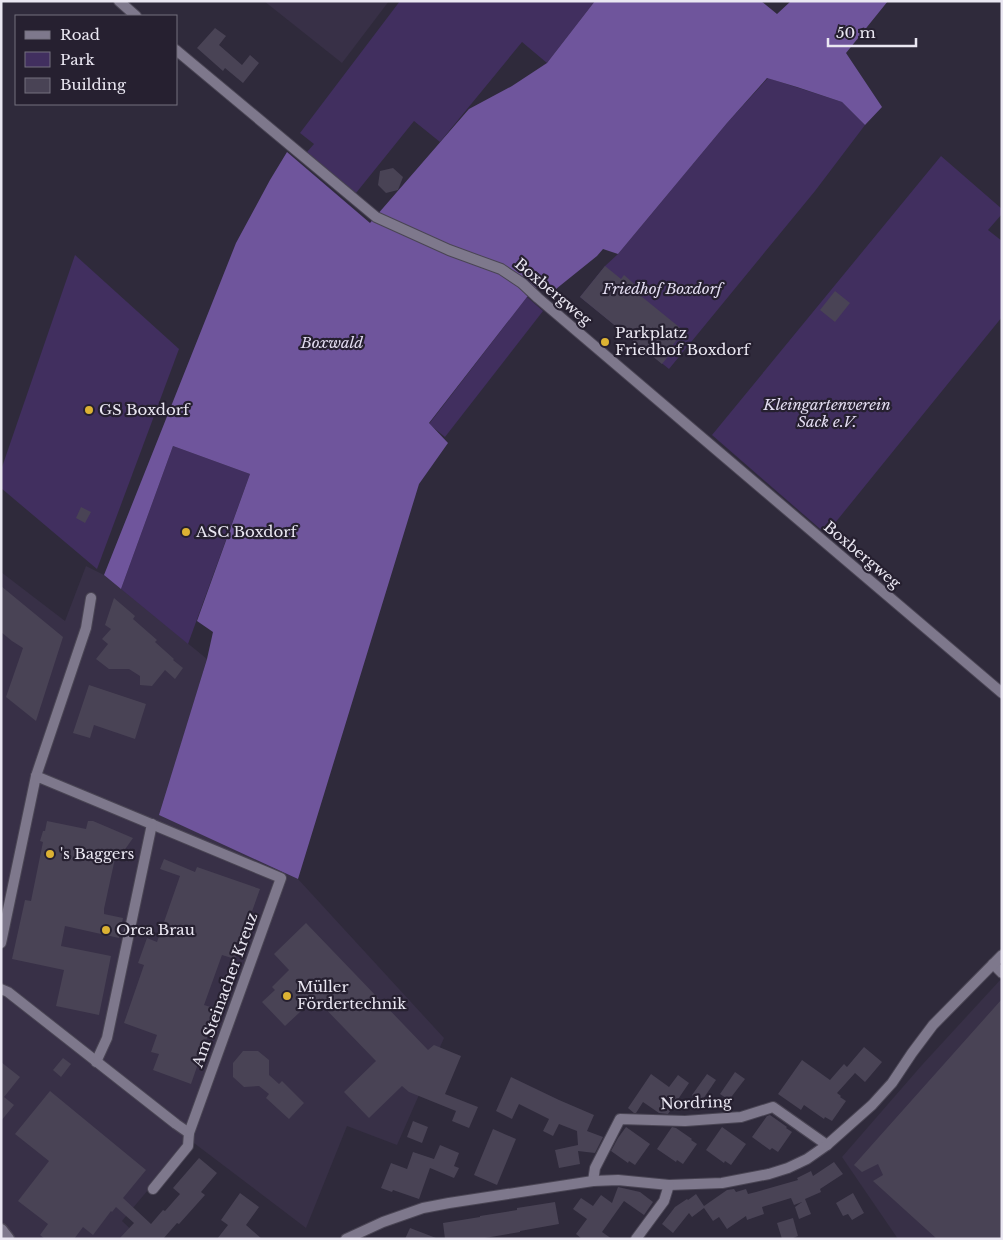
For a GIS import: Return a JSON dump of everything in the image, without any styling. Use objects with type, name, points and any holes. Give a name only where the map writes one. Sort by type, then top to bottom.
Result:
[{"type":"main road","points":[[1,1230],[8,1239]]},
{"type":"street","points":[[118,1],[135,15]]},
{"type":"street","name":"Boxbergweg","points":[[178,52],[376,216],[449,250],[501,269],[522,283],[536,297],[1002,693]]},
{"type":"street","points":[[1,943],[36,776],[86,628],[91,598]]},
{"type":"street","name":"Am Steinacher Kreuz","points":[[36,776],[281,878],[189,1133]]},
{"type":"street","points":[[96,1062],[107,1038],[152,824]]},
{"type":"street","points":[[346,1239],[383,1222],[423,1208],[448,1202],[592,1181],[618,1180],[669,1185],[722,1182],[769,1174],[788,1168],[827,1145],[872,1105],[892,1083],[933,1025],[1002,955]]},
{"type":"street","points":[[993,964],[1002,973]]},
{"type":"street","points":[[1,989],[8,992],[189,1133],[188,1146],[153,1189]]},
{"type":"street","name":"Nordring","points":[[592,1181],[595,1168],[620,1119],[686,1121],[742,1116],[773,1107],[827,1145]]},
{"type":"street","points":[[636,1239],[664,1201],[669,1185]]},
{"type":"shaded area","points":[[264,1],[389,1],[342,63]]},
{"type":"shaded area","points":[[86,566],[104,575],[207,659],[160,815],[298,879],[444,1038],[397,1145],[347,1126],[306,1228],[190,1140],[122,1221],[141,1239],[1,1239],[1,572],[65,621]]},
{"type":"shaded area","points":[[1002,978],[1002,1239],[898,1239],[842,1157],[922,1065]]},
{"type":"green space","points":[[400,1],[595,1],[547,63],[522,42],[440,142],[414,121],[356,193],[307,152],[314,144],[300,133]]},
{"type":"green space","name":"Boxwald","points":[[595,1],[761,1],[777,14],[791,1],[888,1],[846,53],[882,107],[865,125],[842,102],[767,78],[618,254],[603,249],[556,289],[544,280],[527,297],[429,423],[448,443],[419,484],[298,879],[159,815],[207,659],[213,632],[197,621],[250,474],[173,446],[121,589],[104,575],[236,243],[287,152],[370,223],[469,109],[512,86],[547,63]]},
{"type":"green space","name":"Friedhof Boxdorf","points":[[768,78],[842,102],[865,125],[815,191],[669,369],[580,297],[727,123]]},
{"type":"green space","name":"Kleingartenverein Sack e.V.","points":[[941,156],[1002,209],[1002,214],[988,230],[1002,241],[1002,317],[826,534],[712,435]]},
{"type":"green space","name":"GS Boxdorf","points":[[75,255],[179,349],[97,569],[1,488],[1,470]]},
{"type":"green space","points":[[527,297],[543,311],[445,437],[429,424]]},
{"type":"green space","name":"ASC Boxdorf","points":[[173,446],[250,474],[188,644],[121,589]]},
{"type":"building","points":[[215,28],[226,36],[219,45],[242,65],[250,55],[259,63],[243,83],[225,68],[223,71],[197,48]]},
{"type":"building","points":[[393,168],[403,177],[398,190],[386,193],[378,185],[380,171]]},
{"type":"building","points":[[605,266],[621,279],[624,275],[639,288],[636,292],[684,331],[668,351],[671,353],[662,364],[580,297]]},
{"type":"building","points":[[835,291],[850,303],[835,322],[820,310]]},
{"type":"building","points":[[81,507],[91,512],[85,523],[76,518]]},
{"type":"building","points":[[1,586],[63,637],[36,721],[6,697],[23,648],[1,632]]},
{"type":"building","points":[[114,598],[135,616],[133,619],[157,640],[155,642],[183,668],[175,679],[165,670],[152,686],[140,685],[140,676],[129,669],[109,669],[96,659],[108,644],[102,639],[111,629],[105,625]]},
{"type":"building","points":[[89,685],[146,704],[135,739],[94,725],[90,738],[73,733]]},
{"type":"building","points":[[47,821],[86,829],[88,821],[93,821],[133,838],[121,855],[116,854],[104,909],[104,914],[123,918],[119,938],[65,926],[61,946],[111,956],[99,1015],[56,1006],[64,970],[12,959],[25,900],[31,901],[43,842],[40,841]]},
{"type":"building","points":[[164,859],[195,872],[197,867],[260,889],[235,959],[222,955],[204,1005],[217,1009],[191,1084],[153,1070],[159,1054],[151,1052],[157,1035],[124,1023],[144,965],[138,963],[147,938],[157,942],[180,876],[160,869]]},
{"type":"building","points":[[306,923],[428,1050],[434,1045],[461,1056],[445,1094],[478,1107],[469,1128],[452,1121],[456,1111],[409,1092],[402,1086],[369,1118],[344,1092],[376,1061],[315,998],[285,1026],[262,1002],[275,990],[272,987],[289,970],[274,954]]},
{"type":"building","points":[[1002,999],[1002,1239],[937,1239],[873,1181],[883,1175],[878,1164],[862,1172],[854,1165]]},
{"type":"building","points":[[864,1047],[882,1062],[865,1082],[855,1073],[837,1093],[846,1101],[832,1121],[825,1117],[824,1119],[804,1105],[801,1110],[778,1094],[802,1060],[830,1080],[844,1064],[847,1067]]},
{"type":"building","points":[[243,1051],[258,1051],[269,1060],[269,1075],[279,1084],[282,1081],[304,1103],[289,1119],[266,1098],[269,1094],[259,1086],[244,1087],[233,1077],[233,1063]]},
{"type":"building","points":[[63,1058],[71,1064],[61,1077],[53,1070]]},
{"type":"building","points":[[1,1062],[20,1077],[4,1097],[14,1105],[1,1121]]},
{"type":"building","points":[[735,1072],[745,1079],[729,1100],[720,1094]]},
{"type":"building","points":[[651,1074],[669,1087],[678,1075],[689,1083],[668,1114],[659,1113],[643,1102],[636,1113],[628,1108]]},
{"type":"building","points":[[707,1074],[716,1080],[701,1102],[692,1095]]},
{"type":"building","points":[[511,1077],[594,1115],[587,1131],[603,1137],[595,1153],[578,1151],[580,1164],[559,1168],[555,1150],[578,1145],[577,1131],[559,1124],[553,1136],[543,1131],[549,1119],[519,1104],[512,1119],[496,1111]]},
{"type":"building","points":[[50,1091],[146,1170],[123,1198],[151,1224],[180,1194],[173,1188],[199,1158],[217,1173],[201,1192],[205,1195],[163,1239],[119,1239],[134,1223],[116,1207],[93,1235],[83,1227],[74,1239],[45,1239],[40,1235],[48,1224],[18,1201],[49,1161],[15,1134]]},
{"type":"building","points":[[770,1115],[792,1132],[778,1152],[772,1148],[770,1150],[752,1137],[767,1116]]},
{"type":"building","points":[[413,1121],[428,1127],[422,1143],[407,1137]]},
{"type":"building","points":[[626,1127],[650,1144],[635,1165],[629,1161],[628,1163],[611,1151]]},
{"type":"building","points":[[672,1127],[697,1144],[683,1164],[677,1160],[676,1162],[657,1149]]},
{"type":"building","points":[[722,1127],[746,1144],[731,1165],[725,1161],[724,1163],[706,1150]]},
{"type":"building","points":[[493,1129],[516,1139],[497,1185],[474,1175]]},
{"type":"building","points":[[440,1145],[459,1153],[454,1166],[459,1168],[454,1178],[430,1168],[419,1199],[381,1188],[391,1163],[407,1169],[413,1152],[434,1159]]},
{"type":"building","points":[[834,1162],[843,1174],[820,1189],[821,1192],[805,1199],[811,1214],[799,1219],[795,1207],[802,1202],[794,1205],[791,1198],[762,1207],[764,1214],[747,1220],[746,1216],[727,1229],[719,1217],[713,1221],[704,1208],[692,1217],[689,1213],[673,1233],[662,1224],[675,1207],[696,1194],[704,1206],[727,1190],[734,1189],[736,1192],[746,1189],[748,1194],[756,1192],[798,1180],[797,1178],[811,1171],[813,1176]]},
{"type":"building","points":[[618,1187],[640,1192],[653,1202],[644,1215],[624,1201],[602,1232],[612,1239],[582,1239],[576,1234],[587,1219],[573,1209],[581,1198],[593,1206],[601,1195],[612,1203]]},
{"type":"building","points":[[240,1193],[259,1207],[246,1225],[262,1239],[217,1239],[228,1225],[221,1220]]},
{"type":"building","points":[[853,1193],[864,1213],[852,1220],[848,1214],[843,1216],[836,1203]]},
{"type":"building","points":[[555,1202],[559,1224],[479,1239],[445,1239],[443,1223]]},
{"type":"building","points":[[793,1218],[798,1236],[791,1239],[782,1239],[777,1223]]},
{"type":"building","points":[[410,1228],[436,1238],[436,1239],[405,1239]]},
{"type":"place","name":"Parkplatz Friedhof Boxdorf","points":[[605,342]]},
{"type":"place","name":"GS Boxdorf","points":[[89,410]]},
{"type":"place","name":"ASC Boxdorf","points":[[186,532]]},
{"type":"place","name":"'s Baggers","points":[[50,854]]},
{"type":"place","name":"Orca Brau","points":[[106,930]]},
{"type":"place","name":"Müller Fördertechnik","points":[[287,996]]}]
